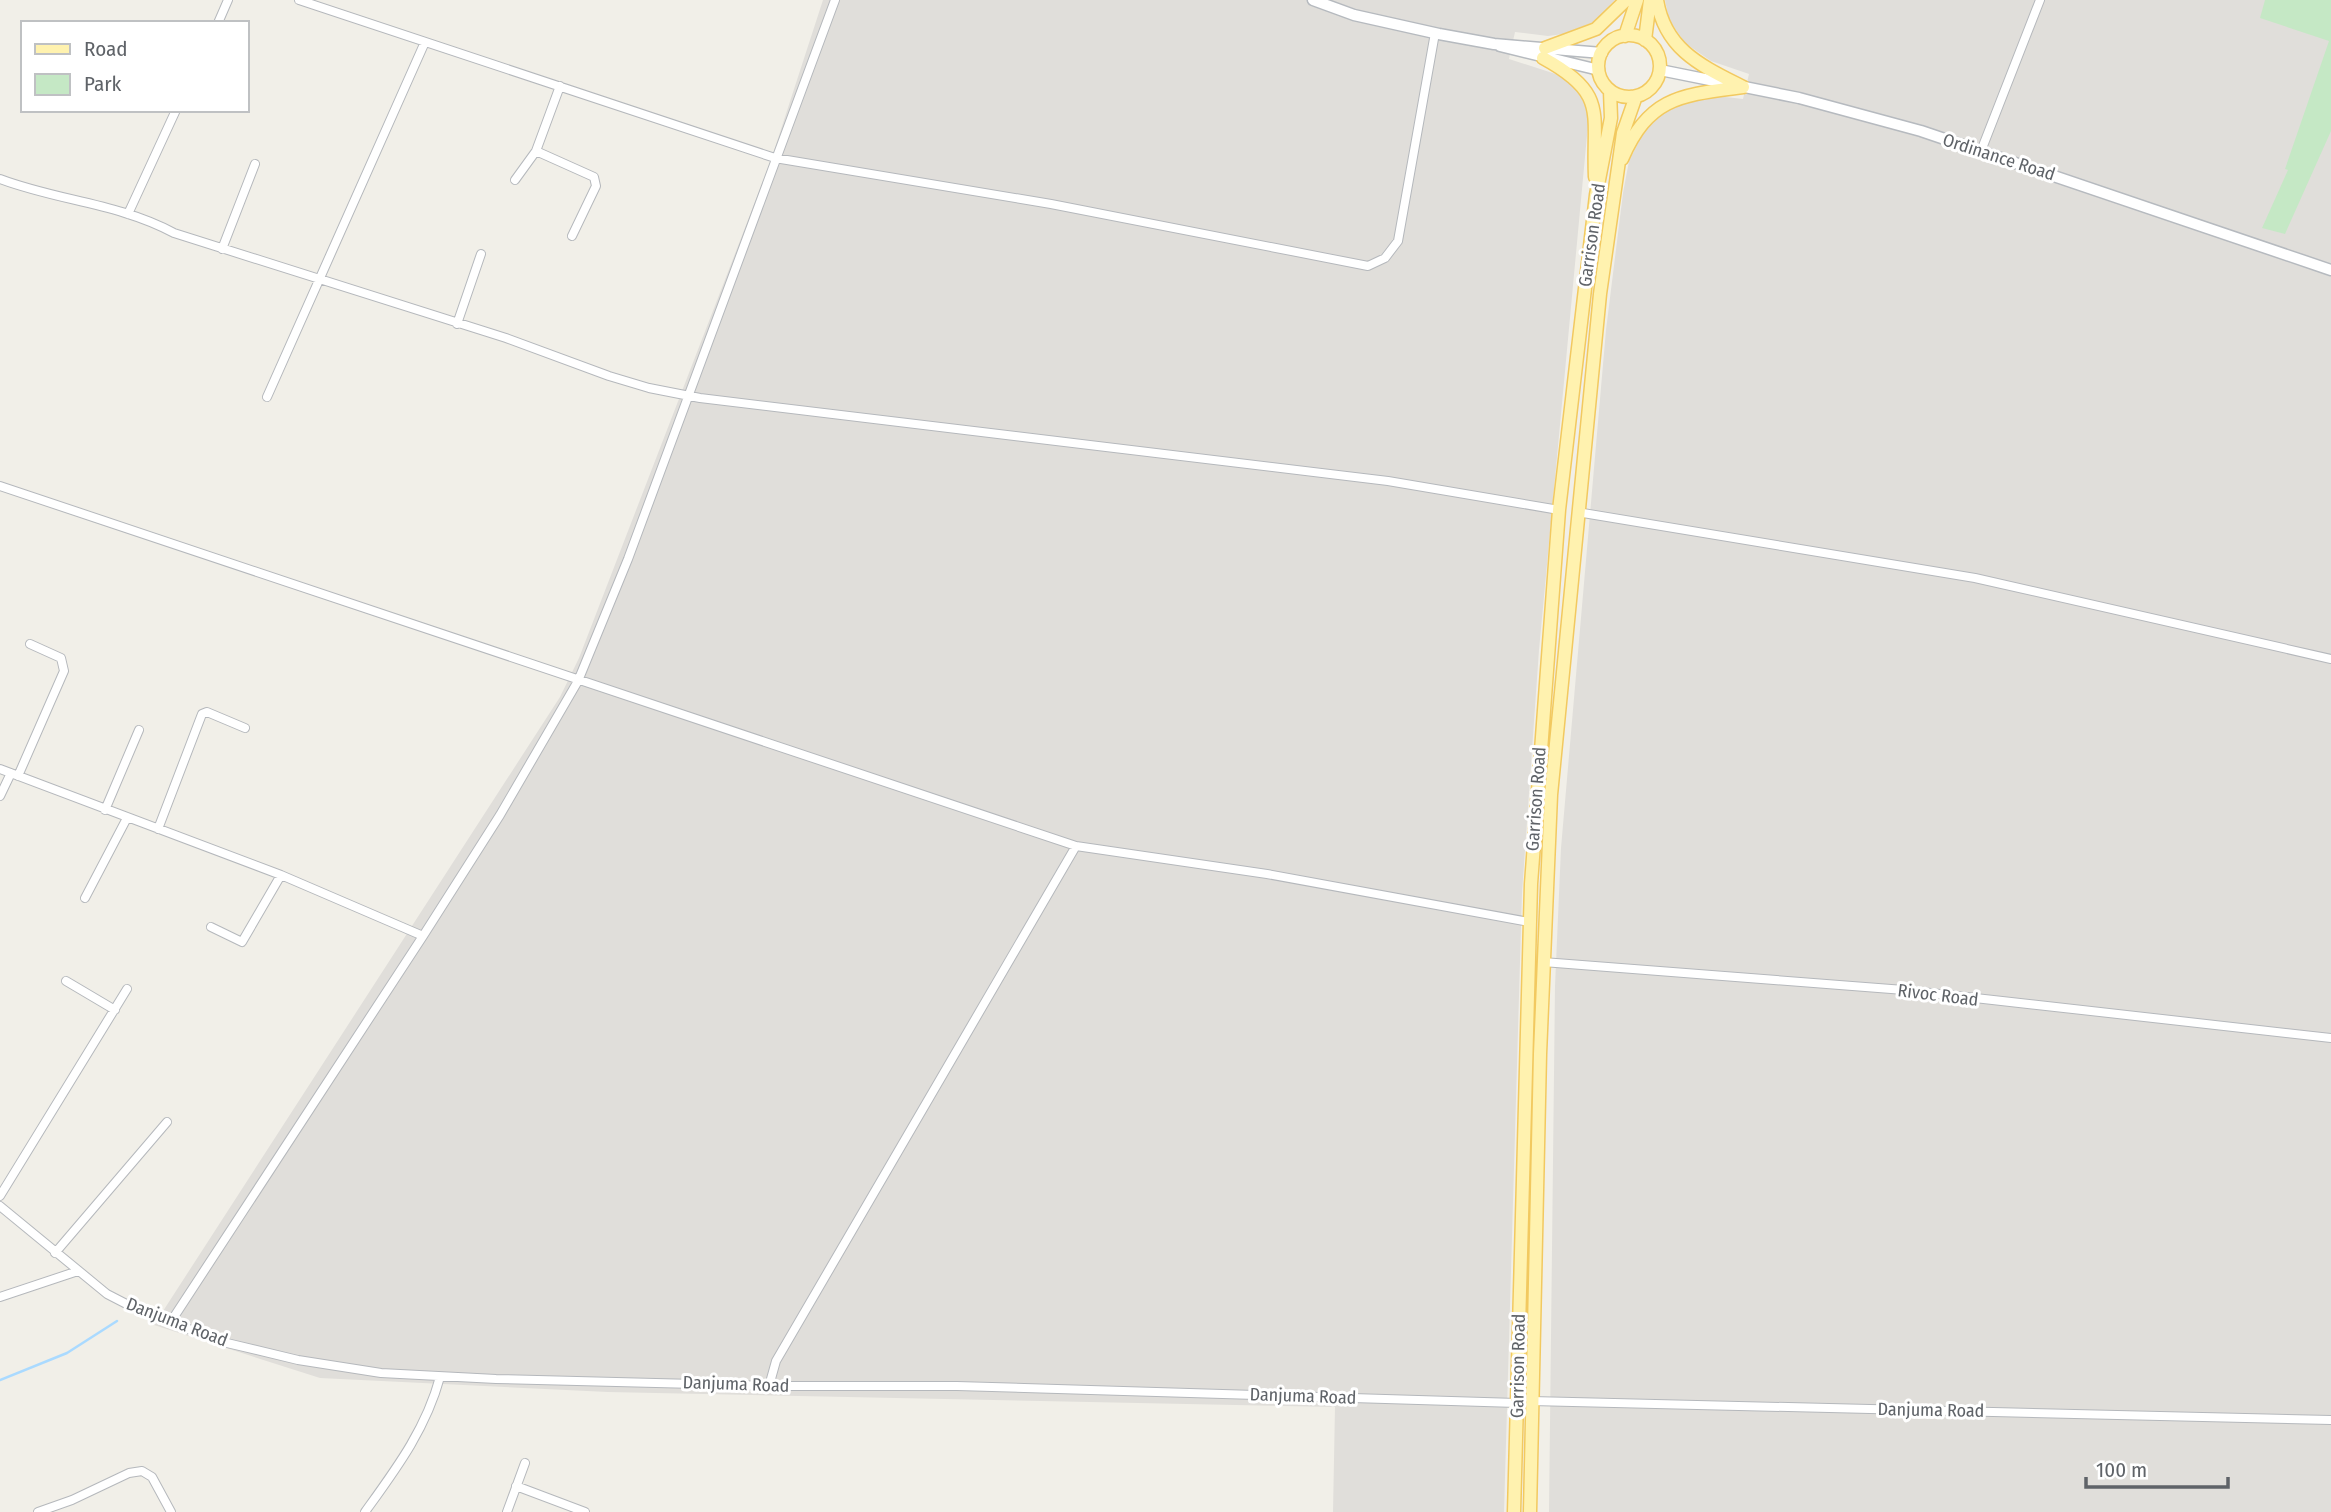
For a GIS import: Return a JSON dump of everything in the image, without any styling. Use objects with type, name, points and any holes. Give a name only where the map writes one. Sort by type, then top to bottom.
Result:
[{"type":"main road","points":[[1596,195],[1593,104],[1587,90],[1576,78],[1544,53],[1597,29],[1626,0]]},
{"type":"main road","points":[[1625,36],[1637,0]]},
{"type":"main road","points":[[1645,40],[1650,0]]},
{"type":"main road","points":[[1657,0],[1664,26],[1682,52],[1743,88]]},
{"type":"main road","points":[[1625,36],[1645,40],[1658,54],[1660,70],[1649,90],[1636,96],[1619,96],[1610,91],[1603,83],[1599,70],[1602,53],[1608,44],[1625,36]]},
{"type":"main road","points":[[1615,179],[1633,137],[1644,120],[1662,104],[1682,95],[1743,88]]},
{"type":"main road","name":"Garrison Road","points":[[1514,1512],[1529,922],[1559,510],[1596,195],[1611,118],[1610,91]]},
{"type":"main road","name":"Garrison Road","points":[[1530,1512],[1543,962],[1552,783],[1577,512],[1615,179],[1628,113],[1636,96]]},
{"type":"street","points":[[219,21],[228,0]]},
{"type":"street","points":[[299,0],[775,158],[1051,204],[1368,266],[1385,258],[1398,241],[1435,33]]},
{"type":"street","points":[[170,1323],[500,815],[578,681],[628,559],[835,0]]},
{"type":"street","points":[[1313,0],[1354,15],[1544,53],[1599,70]]},
{"type":"street","points":[[1981,150],[2040,0]]},
{"type":"street","points":[[267,397],[425,42]]},
{"type":"street","points":[[1544,53],[1602,53]]},
{"type":"street","name":"Ordinance Road","points":[[1660,70],[1826,104],[1981,150],[2331,270]]},
{"type":"street","points":[[515,180],[536,151],[560,86]]},
{"type":"street","points":[[128,214],[176,112]]},
{"type":"street","points":[[536,151],[594,177],[596,186],[572,236]]},
{"type":"street","points":[[222,249],[255,164]]},
{"type":"street","points":[[0,179],[33,192],[86,200],[222,249],[506,338],[609,376],[687,396],[1388,481],[1559,510]]},
{"type":"street","points":[[457,324],[481,254]]},
{"type":"street","points":[[0,486],[1076,846],[1267,874],[1529,922]]},
{"type":"street","points":[[1577,512],[1975,579],[2331,659]]},
{"type":"street","points":[[0,796],[15,774],[64,671],[61,657],[30,643]]},
{"type":"street","points":[[158,829],[202,714],[208,712],[245,728]]},
{"type":"street","points":[[106,810],[139,730]]},
{"type":"street","points":[[0,769],[281,875],[423,936]]},
{"type":"street","points":[[85,898],[127,818]]},
{"type":"street","points":[[769,1386],[782,1351],[1076,846]]},
{"type":"street","points":[[211,927],[242,942],[281,875]]},
{"type":"street","name":"Rivoc Road","points":[[1543,962],[1904,990],[2331,1038]]},
{"type":"street","points":[[66,981],[116,1010]]},
{"type":"street","points":[[0,1196],[127,989]]},
{"type":"street","points":[[55,1253],[166,1122]]},
{"type":"street","name":"Danjuma Road","points":[[0,1206],[107,1294],[170,1323],[227,1343],[298,1360],[381,1373],[769,1386],[957,1386],[1517,1403]]},
{"type":"street","points":[[0,1297],[78,1271]]},
{"type":"street","points":[[365,1512],[409,1452],[431,1409],[440,1377]]},
{"type":"street","name":"Danjuma Road","points":[[1531,1401],[2331,1420]]},
{"type":"street","points":[[507,1512],[525,1463]]},
{"type":"street","points":[[38,1512],[72,1500],[129,1473],[142,1471],[152,1477],[171,1512]]},
{"type":"street","points":[[516,1486],[585,1512]]},
{"type":"shaded area","points":[[823,0],[1615,0],[1594,22],[1563,34],[1548,36],[1515,32],[1509,59],[1565,77],[1584,100],[1589,114],[1539,650],[1522,893],[1504,1512],[1333,1512],[1335,1407],[608,1392],[320,1378],[154,1325],[560,697],[579,658],[770,163]]},
{"type":"shaded area","points":[[1665,0],[2331,0],[2331,1512],[1549,1512],[1555,986],[1561,848],[1606,330],[1623,193],[1629,161],[1647,125],[1679,102],[1717,96],[1743,99],[1749,74],[1711,61],[1685,43],[1669,20]]},
{"type":"green space","points":[[2265,0],[2331,0],[2331,131],[2285,234],[2262,228],[2288,170],[2285,169],[2329,41],[2260,18]]},
{"type":"waterway","points":[[0,1380],[67,1353],[117,1321]]}]
